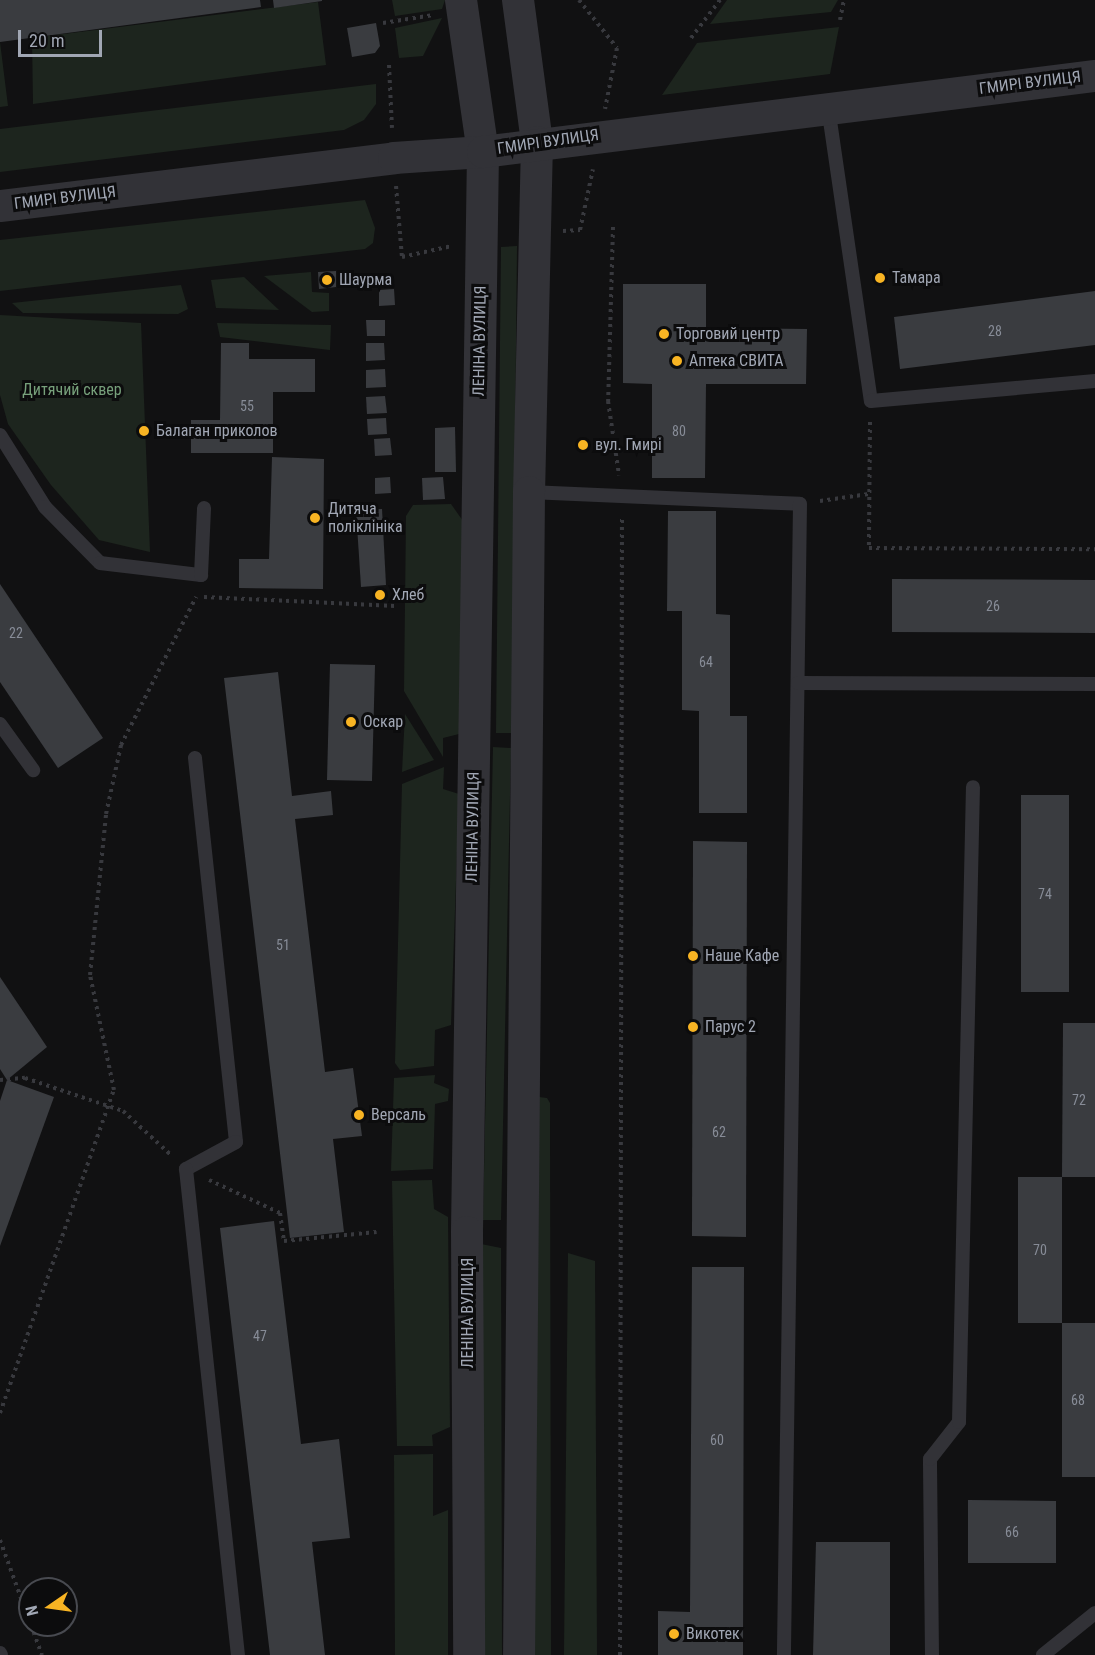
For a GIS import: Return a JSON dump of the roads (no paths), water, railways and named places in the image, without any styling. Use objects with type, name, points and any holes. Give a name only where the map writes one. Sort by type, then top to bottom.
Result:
[{"type":"street","name":"ЛЕНІНА ВУЛИЦЯ","points":[[461,0],[483,152],[467,1232],[469,1655]]},
{"type":"street","points":[[518,0],[537,142],[529,492],[519,1655]]},
{"type":"street","name":"ГМИРІ ВУЛИЦЯ","points":[[0,206],[393,158],[483,152],[537,142],[1095,75]]},
{"type":"lane","points":[[828,107],[871,401],[1095,381]]},
{"type":"lane","points":[[0,435],[45,507],[100,563],[201,575],[204,508]]},
{"type":"lane","points":[[529,492],[800,504],[784,1655]]},
{"type":"lane","points":[[798,683],[1095,684]]},
{"type":"lane","points":[[0,724],[33,770]]},
{"type":"lane","points":[[195,758],[236,1142],[186,1169],[238,1655]]},
{"type":"lane","points":[[932,1655],[930,1459],[958,1422],[973,786]]},
{"type":"lane","points":[[1043,1655],[1095,1613]]},
{"type":"place","name":"Тамара","points":[[880,278]]},
{"type":"place","name":"Шаурма","points":[[327,280]]},
{"type":"place","name":"Торговий центр","points":[[664,334]]},
{"type":"place","name":"Аптека СВИТА","points":[[677,361]]},
{"type":"place","name":"Балаган приколов","points":[[144,431]]},
{"type":"place","name":"вул. Гмирi","points":[[583,445]]},
{"type":"place","name":"Дитяча поліклініка","points":[[315,518]]},
{"type":"place","name":"Хлеб","points":[[380,595]]},
{"type":"place","name":"Оскар","points":[[351,722]]},
{"type":"place","name":"Наше Кафе","points":[[693,956]]},
{"type":"place","name":"Парус 2","points":[[693,1027]]},
{"type":"place","name":"Версаль","points":[[359,1115]]},
{"type":"place","name":"Викотек","points":[[674,1634]]},
{"type":"park label","name":"Дитячий сквер","points":[[72,390]]}]
